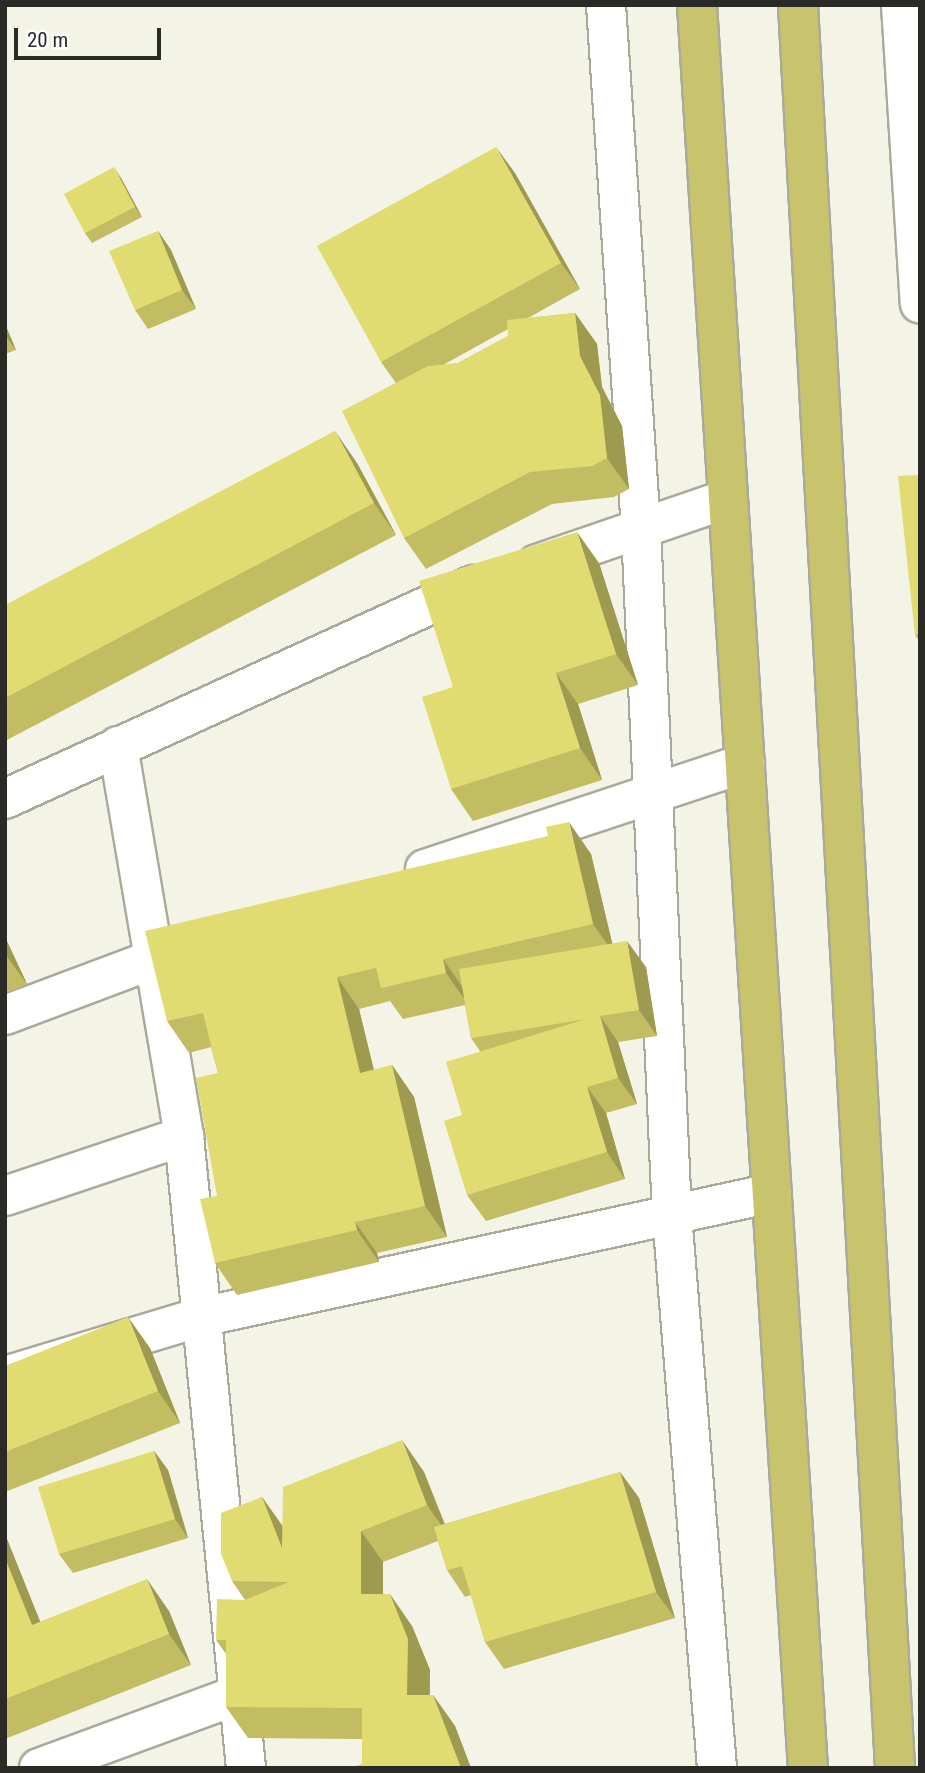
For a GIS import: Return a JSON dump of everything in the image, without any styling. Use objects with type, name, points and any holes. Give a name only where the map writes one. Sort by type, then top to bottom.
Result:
[{"type":"highway","points":[[697,5],[808,1768]]},
{"type":"highway","points":[[799,5],[895,1768]]},
{"type":"street","points":[[606,5],[641,528],[672,1215],[717,1768]]},
{"type":"street","points":[[907,7],[920,303]]},
{"type":"street","points":[[5,799],[437,597],[727,499]]},
{"type":"street","points":[[118,746],[158,957],[184,1136],[246,1768]]},
{"type":"street","points":[[391,880],[745,763]]},
{"type":"street","points":[[5,1015],[222,935]]},
{"type":"street","points":[[5,1195],[184,1136]]},
{"type":"street","points":[[5,1376],[201,1317],[772,1193]]},
{"type":"street","points":[[39,1768],[240,1694]]},
{"type":"building","points":[[496,147],[561,263],[381,362],[317,246]]},
{"type":"building","points":[[114,167],[135,207],[85,233],[64,194]]},
{"type":"building","points":[[158,231],[182,290],[135,310],[109,251]]},
{"type":"building","points":[[575,313],[580,356],[600,395],[607,458],[592,466],[530,472],[404,538],[342,411],[428,366],[458,363],[508,336],[507,320]]},
{"type":"building","points":[[335,431],[374,503],[5,698],[5,605]]},
{"type":"building","points":[[920,475],[920,634],[915,635],[898,476]]},
{"type":"building","points":[[577,532],[616,654],[556,673],[580,748],[451,789],[422,697],[453,687],[419,581]]},
{"type":"building","points":[[569,822],[593,924],[443,959],[446,973],[381,988],[376,968],[337,977],[360,1073],[392,1065],[425,1206],[355,1222],[357,1230],[215,1263],[200,1199],[217,1196],[196,1078],[218,1073],[203,1013],[167,1021],[145,931],[548,836],[546,827]]},
{"type":"building","points":[[627,941],[639,1010],[600,1016],[618,1078],[587,1087],[607,1152],[467,1195],[444,1121],[462,1115],[446,1062],[586,1019],[471,1038],[459,969]]},
{"type":"building","points":[[128,1317],[158,1391],[5,1452],[5,1366]]},
{"type":"building","points":[[402,1440],[427,1505],[361,1531],[361,1594],[390,1594],[408,1639],[407,1695],[433,1695],[461,1768],[351,1768],[362,1764],[362,1708],[226,1707],[226,1640],[216,1640],[217,1599],[245,1600],[289,1582],[232,1581],[221,1554],[221,1513],[262,1497],[282,1548],[283,1487]]},
{"type":"building","points":[[154,1451],[175,1519],[59,1554],[38,1487]]},
{"type":"building","points":[[620,1472],[656,1592],[485,1642],[462,1566],[447,1570],[434,1527]]},
{"type":"building","points":[[5,1558],[32,1625],[147,1579],[169,1634],[5,1699]]}]
